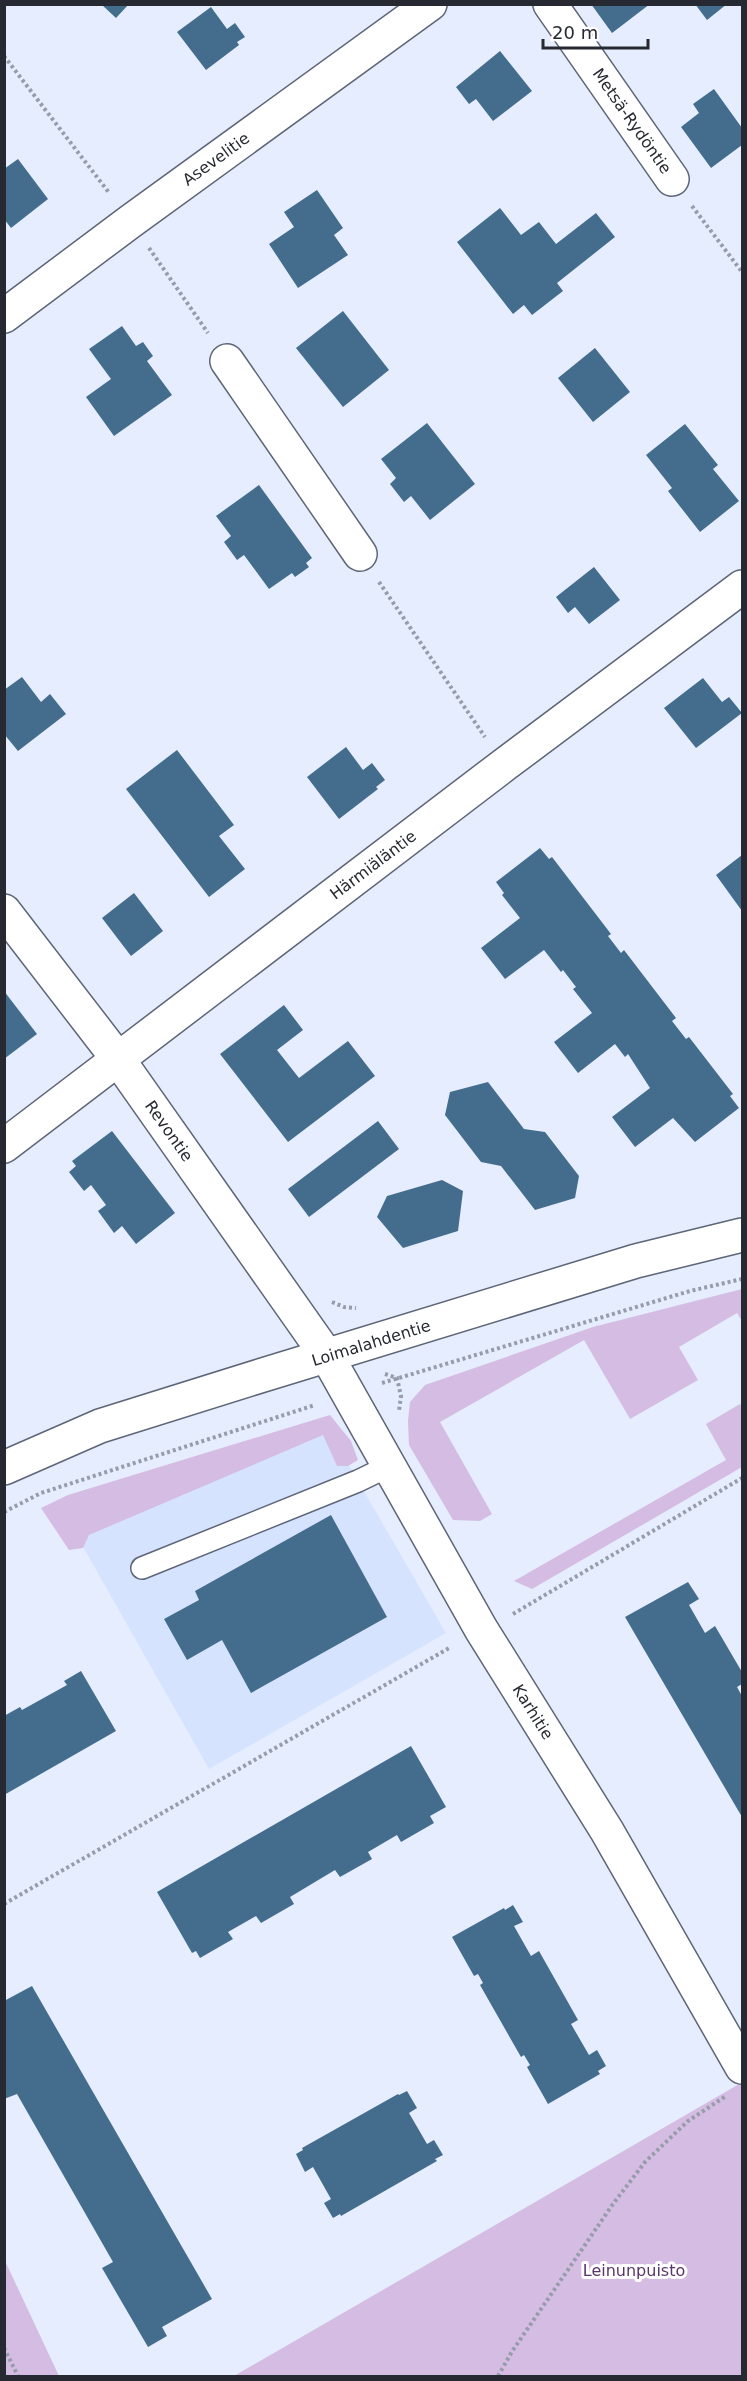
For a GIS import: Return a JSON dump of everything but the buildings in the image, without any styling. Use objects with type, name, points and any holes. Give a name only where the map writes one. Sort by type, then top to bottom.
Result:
[{"type":"street","name":"Asevelitie","points":[[4,316],[429,4]]},
{"type":"street","name":"Metsä-Rydöntie","points":[[550,4],[672,180]]},
{"type":"street","points":[[227,361],[360,554]]},
{"type":"street","name":"Härmiäläntie","points":[[4,1146],[742,587]]},
{"type":"street","name":"Revontie","points":[[4,911],[118,1059],[327,1356]]},
{"type":"street","name":"Loimalahdentie","points":[[4,1468],[100,1426],[636,1261],[742,1235]]},
{"type":"street","name":"Karhitie","points":[[327,1356],[481,1629],[607,1831],[738,2079]]},
{"type":"lane","points":[[142,1568],[358,1481],[388,1466]]},
{"type":"path","points":[[672,180],[742,272]]},
{"type":"path","points":[[4,1904],[481,1629],[511,1615],[742,1478]]},
{"type":"path","points":[[498,2376],[513,2350],[593,2233],[645,2162],[688,2121],[738,2079]]},
{"type":"path","points":[[4,2348],[18,2376]]},
{"type":"shaded area","points":[[328,1429],[446,1633],[209,1769],[74,1531]]},
{"type":"green space","points":[[742,1289],[742,1321],[737,1313],[679,1347],[698,1380],[630,1419],[584,1340],[440,1422],[492,1514],[480,1521],[453,1520],[409,1445],[410,1402],[425,1385],[593,1327]]},
{"type":"green space","points":[[740,1404],[742,1408],[742,1467],[532,1589],[514,1581],[726,1460],[706,1424]]},
{"type":"green space","points":[[330,1415],[351,1441],[358,1460],[348,1466],[337,1466],[323,1435],[89,1535],[83,1548],[69,1550],[41,1508],[68,1495]]},
{"type":"green space","name":"Leinunpuisto","points":[[742,2082],[742,2376],[234,2376],[734,2087]]},
{"type":"green space","points":[[4,2263],[6,2263],[59,2376],[5,2376]]}]
